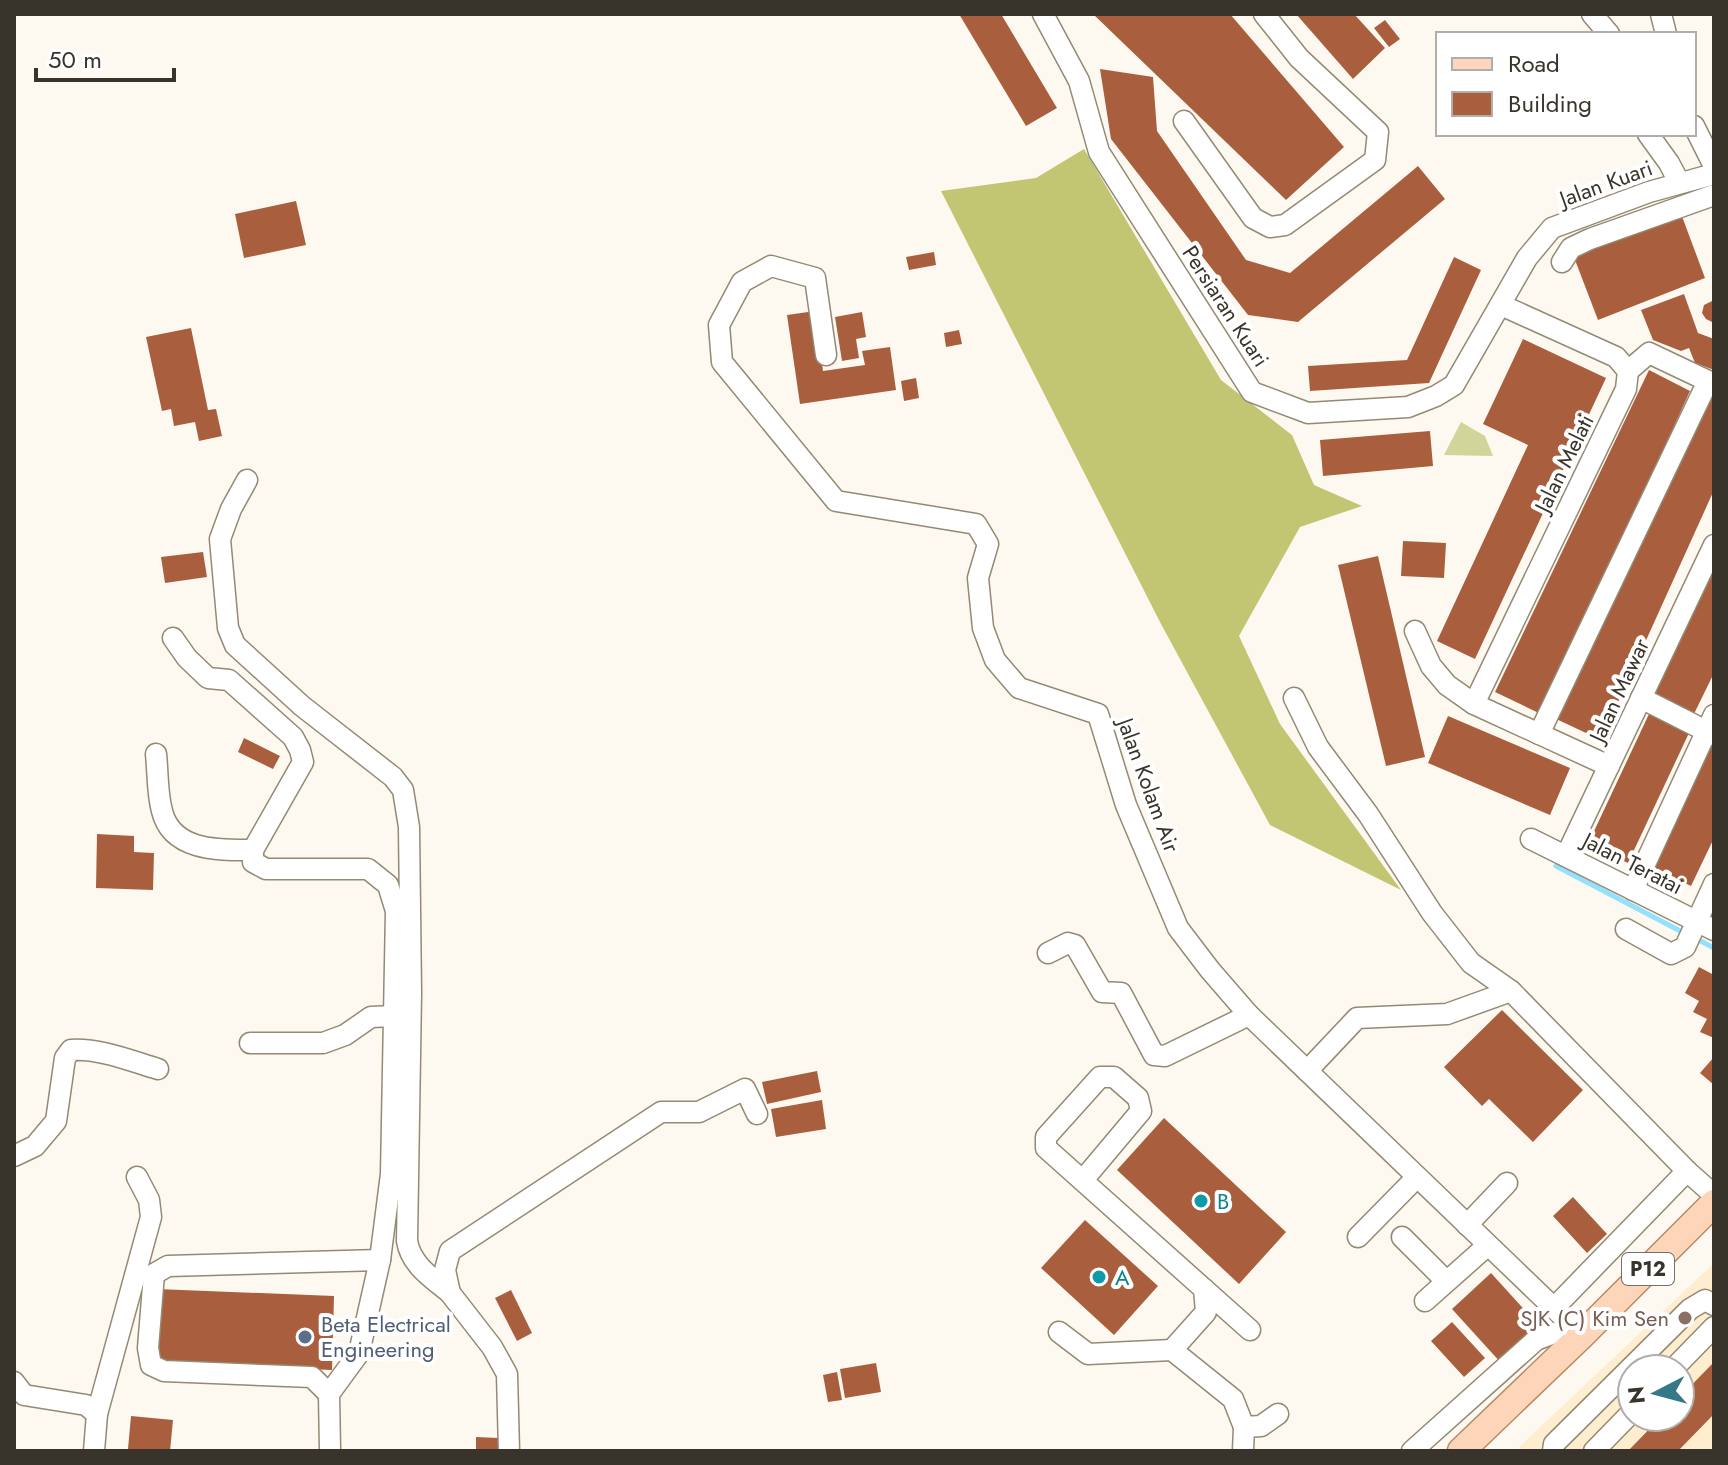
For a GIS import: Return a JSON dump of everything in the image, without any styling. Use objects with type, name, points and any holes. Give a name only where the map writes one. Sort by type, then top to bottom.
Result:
[{"type":"main road","name":"P12","points":[[1465,1450],[1714,1203]]},
{"type":"street","name":"Persiaran Kuari","points":[[1043,14],[1079,81],[1099,152],[1252,392],[1308,413],[1408,407],[1436,396],[1454,385],[1527,258]]},
{"type":"street","points":[[1184,121],[1253,218],[1270,227],[1285,225],[1375,160],[1378,132],[1299,58],[1264,14]]},
{"type":"street","points":[[1592,14],[1607,32]]},
{"type":"street","points":[[1696,130],[1714,166]]},
{"type":"street","points":[[1649,136],[1679,182]]},
{"type":"street","name":"Jalan Kuari","points":[[1527,258],[1552,228],[1679,182],[1714,174]]},
{"type":"street","points":[[1649,192],[1656,215]]},
{"type":"street","points":[[1562,262],[1571,248],[1714,195]]},
{"type":"street","name":"Jalan Kolam Air","points":[[826,355],[815,278],[771,266],[742,282],[719,325],[722,362],[836,501],[976,524],[988,544],[978,578],[983,628],[995,660],[1019,688],[1098,714],[1126,805],[1178,928],[1249,1015],[1582,1335]]},
{"type":"street","points":[[1501,305],[1616,357],[1628,371],[1649,353],[1708,381],[1539,734]]},
{"type":"street","name":"Jalan Melati","points":[[1474,704],[1626,389],[1628,371]]},
{"type":"street","points":[[247,480],[231,509],[220,539],[228,628],[235,645],[302,706],[393,777],[403,790],[410,842],[407,1241],[409,1253],[418,1265],[450,1293],[492,1347],[507,1374],[509,1451]]},
{"type":"street","name":"Jalan Mawar","points":[[1566,856],[1711,558]]},
{"type":"street","points":[[1415,631],[1431,666],[1447,685],[1474,704],[1609,766]]},
{"type":"street","points":[[173,638],[187,658],[208,678],[229,680],[293,737],[300,750],[303,762],[253,850],[253,862],[266,869],[368,869],[388,885],[396,911],[391,1174],[380,1260],[359,1353],[329,1394],[330,1451]]},
{"type":"street","points":[[1294,698],[1318,747],[1368,814],[1432,913],[1471,963],[1511,991],[1714,1195]]},
{"type":"street","points":[[1633,890],[1712,727],[1641,698]]},
{"type":"street","points":[[156,754],[162,814],[175,833],[195,846],[217,850],[253,850]]},
{"type":"street","name":"Jalan Teratai","points":[[1531,839],[1705,926]]},
{"type":"street","points":[[1626,929],[1671,954],[1685,947],[1705,926],[1714,884]]},
{"type":"street","points":[[1048,953],[1068,943],[1075,945],[1102,992],[1121,993],[1154,1055],[1165,1056],[1249,1015]]},
{"type":"street","points":[[1307,1071],[1357,1018],[1447,1014],[1511,991]]},
{"type":"street","points":[[250,1043],[323,1043],[345,1035],[371,1017],[394,1016]]},
{"type":"street","points":[[14,1156],[35,1146],[56,1121],[65,1058],[71,1050],[80,1049],[158,1069]]},
{"type":"street","points":[[1083,1180],[1141,1111],[1138,1098],[1114,1077],[1100,1077],[1046,1137],[1046,1148],[1250,1330]]},
{"type":"street","points":[[450,1293],[445,1270],[450,1251],[661,1112],[699,1112],[745,1089],[757,1114]]},
{"type":"street","points":[[1554,1308],[1687,1171]]},
{"type":"street","points":[[94,1451],[97,1414],[151,1217],[149,1200],[137,1177]]},
{"type":"street","points":[[1358,1237],[1417,1177]]},
{"type":"street","points":[[1467,1225],[1507,1183]]},
{"type":"street","points":[[1402,1237],[1446,1281]]},
{"type":"street","points":[[1425,1301],[1488,1245]]},
{"type":"street","points":[[329,1394],[312,1377],[164,1371],[151,1365],[148,1348],[154,1274],[168,1266],[380,1260]]},
{"type":"street","points":[[1172,1350],[1206,1312],[1204,1289]]},
{"type":"street","points":[[1553,1451],[1554,1444],[1635,1350],[1696,1305],[1708,1300],[1714,1305]]},
{"type":"street","points":[[1689,1353],[1714,1327]]},
{"type":"street","points":[[1059,1332],[1088,1354],[1172,1350],[1233,1399],[1244,1427],[1243,1451]]},
{"type":"street","points":[[1412,1451],[1536,1340],[1554,1333],[1582,1335]]},
{"type":"street","points":[[14,1382],[24,1395],[86,1405],[97,1414]]},
{"type":"street","points":[[1244,1427],[1261,1426],[1278,1414]]},
{"type":"street","points":[[1594,1451],[1616,1428]]},
{"type":"shaded area","name":"SJK (C) Kim Sen","points":[[1712,1265],[1714,1267],[1714,1451],[1522,1451],[1519,1447],[1616,1356],[1616,1433],[1696,1433],[1696,1353],[1619,1353]]},
{"type":"green space","points":[[1084,149],[1221,380],[1292,435],[1314,485],[1362,506],[1300,527],[1239,636],[1280,724],[1401,890],[1270,825],[1161,624],[941,191],[1036,178]]},
{"type":"green space","points":[[1461,422],[1485,436],[1493,456],[1444,455]]},
{"type":"building","points":[[959,14],[1001,14],[1057,108],[1026,126]]},
{"type":"building","points":[[1093,14],[1230,14],[1344,147],[1286,200]]},
{"type":"building","points":[[1296,14],[1354,14],[1385,48],[1353,79]]},
{"type":"building","points":[[1385,20],[1400,39],[1389,47],[1374,28]]},
{"type":"building","points":[[1100,69],[1153,77],[1157,131],[1246,260],[1290,273],[1418,166],[1445,199],[1298,322],[1248,315],[1111,139]]},
{"type":"building","points":[[296,201],[306,245],[244,258],[235,214]]},
{"type":"building","points":[[1680,211],[1705,278],[1598,320],[1572,252]]},
{"type":"building","points":[[934,252],[936,265],[909,270],[906,257]]},
{"type":"building","points":[[1454,257],[1481,270],[1429,383],[1310,391],[1308,366],[1407,360]]},
{"type":"building","points":[[1684,294],[1698,333],[1714,339],[1714,370],[1695,363],[1689,348],[1681,351],[1653,340],[1641,310]]},
{"type":"building","points":[[1714,300],[1714,323],[1702,313],[1704,305]]},
{"type":"building","points":[[815,311],[823,371],[865,365],[862,351],[890,347],[896,390],[800,404],[787,315]]},
{"type":"building","points":[[862,312],[866,337],[856,339],[859,358],[842,361],[835,317]]},
{"type":"building","points":[[191,328],[208,410],[216,409],[222,436],[199,441],[195,422],[174,426],[171,409],[162,411],[146,337]]},
{"type":"building","points":[[959,330],[962,344],[946,347],[944,333]]},
{"type":"building","points":[[1523,339],[1606,378],[1475,659],[1437,641],[1528,445],[1483,424]]},
{"type":"building","points":[[1649,370],[1690,391],[1543,715],[1495,692]]},
{"type":"building","points":[[916,378],[919,398],[904,401],[901,381]]},
{"type":"building","points":[[1706,395],[1714,398],[1714,490],[1601,740],[1552,717]]},
{"type":"building","points":[[1430,431],[1433,466],[1323,476],[1320,440]]},
{"type":"building","points":[[1403,541],[1446,543],[1444,578],[1401,576]]},
{"type":"building","points":[[203,552],[207,577],[165,583],[161,557]]},
{"type":"building","points":[[1378,556],[1425,757],[1386,766],[1338,565]]},
{"type":"building","points":[[1714,567],[1714,673],[1691,720],[1651,701]]},
{"type":"building","points":[[1649,714],[1689,733],[1628,863],[1588,844]]},
{"type":"building","points":[[1448,716],[1570,768],[1550,815],[1428,763]]},
{"type":"building","points":[[244,738],[280,756],[273,769],[238,752]]},
{"type":"building","points":[[1710,742],[1714,744],[1714,838],[1691,886],[1651,867]]},
{"type":"building","points":[[97,834],[134,836],[134,852],[154,853],[153,890],[96,888]]},
{"type":"building","points":[[1699,967],[1714,975],[1714,1038],[1700,1032],[1707,1019],[1693,1012],[1699,1001],[1685,993]]},
{"type":"building","points":[[1502,1010],[1583,1090],[1533,1142],[1489,1099],[1482,1106],[1444,1067]]},
{"type":"building","points":[[1714,1057],[1714,1085],[1700,1073]]},
{"type":"building","points":[[817,1071],[821,1092],[767,1104],[762,1082]]},
{"type":"building","points":[[822,1100],[826,1129],[776,1137],[771,1109]]},
{"type":"building","name":"B","points":[[1164,1118],[1286,1232],[1239,1284],[1117,1170]]},
{"type":"building","points":[[1573,1197],[1607,1234],[1587,1253],[1553,1216]]},
{"type":"building","name":"A","points":[[1085,1220],[1158,1286],[1114,1335],[1041,1268]]},
{"type":"building","points":[[1491,1273],[1541,1328],[1502,1364],[1452,1309]]},
{"type":"building","points":[[157,1289],[334,1296],[332,1370],[155,1363]]},
{"type":"building","points":[[511,1290],[532,1333],[517,1341],[495,1298]]},
{"type":"building","points":[[1452,1322],[1485,1358],[1464,1377],[1431,1341]]},
{"type":"building","points":[[1714,1362],[1714,1414],[1696,1432],[1696,1381]]},
{"type":"building","points":[[876,1363],[881,1392],[845,1398],[840,1369]]},
{"type":"building","points":[[837,1372],[842,1400],[828,1402],[823,1375]]},
{"type":"building","points":[[131,1416],[173,1420],[170,1451],[128,1449]]},
{"type":"building","points":[[1645,1433],[1696,1433],[1678,1451],[1628,1451]]},
{"type":"building","points":[[476,1437],[499,1438],[498,1451],[476,1451]]},
{"type":"waterway","points":[[1556,866],[1686,934]]},
{"type":"waterway","points":[[1695,938],[1714,948]]},
{"type":"place","name":"B","points":[[1201,1201]]},
{"type":"place","name":"A","points":[[1099,1277]]},
{"type":"place","name":"SJK (C) Kim Sen","points":[[1685,1318]]},
{"type":"place","name":"Beta Electrical Engineering","points":[[305,1337]]}]
